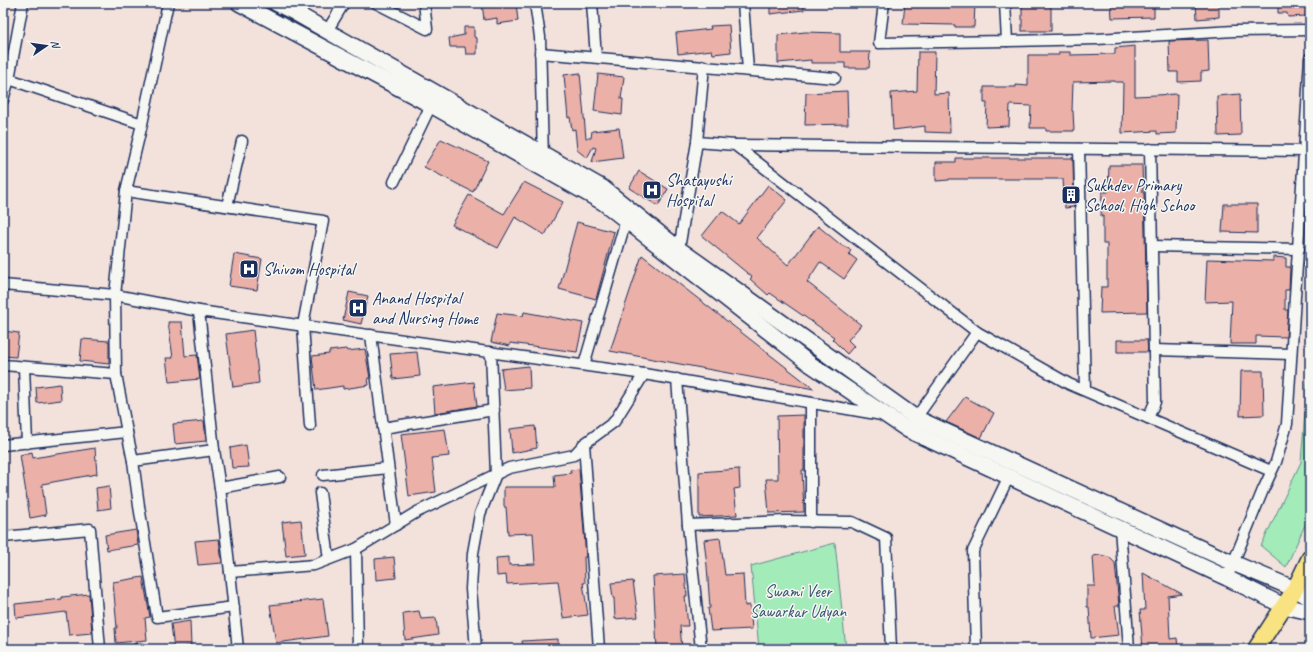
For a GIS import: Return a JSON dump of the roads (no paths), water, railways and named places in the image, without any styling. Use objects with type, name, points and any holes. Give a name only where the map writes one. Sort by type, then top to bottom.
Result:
[{"type":"main road","points":[[239,3],[431,105],[604,203],[810,364],[888,416],[912,424],[1233,563],[1295,588],[1310,598]]},
{"type":"main road","points":[[276,3],[603,188],[679,249],[912,424],[1009,476],[1284,606],[1310,612]]},
{"type":"main road","points":[[1256,649],[1295,588],[1310,558]]},
{"type":"street","points":[[3,100],[9,79],[23,3]]},
{"type":"street","points":[[168,3],[126,191],[115,295],[116,374],[134,461],[139,506],[157,617],[234,607]]},
{"type":"street","points":[[327,31],[344,3]]},
{"type":"street","points":[[376,3],[427,28],[424,3]]},
{"type":"street","points":[[535,3],[540,37],[543,168]]},
{"type":"street","points":[[592,3],[596,58]]},
{"type":"street","points":[[743,3],[748,70]]},
{"type":"street","points":[[884,3],[879,43],[1097,39],[1234,31],[1310,30]]},
{"type":"street","points":[[1005,3],[1007,41]]},
{"type":"street","points":[[540,52],[835,78]]},
{"type":"street","points":[[1227,578],[1276,462],[1287,424],[1310,58]]},
{"type":"street","points":[[679,249],[697,142],[704,66]]},
{"type":"street","points":[[9,79],[142,124]]},
{"type":"street","points":[[394,182],[431,105]]},
{"type":"street","points":[[227,206],[242,141]]},
{"type":"street","points":[[697,142],[735,145],[1304,150]]},
{"type":"street","points":[[735,145],[977,332],[1069,384],[1271,471]]},
{"type":"street","points":[[1079,149],[1085,390]]},
{"type":"street","points":[[1148,418],[1155,402],[1150,149]]},
{"type":"street","points":[[126,191],[323,221],[303,325],[310,426]]},
{"type":"street","points":[[584,365],[626,220]]},
{"type":"street","points":[[1152,246],[1299,249]]},
{"type":"street","points":[[3,285],[115,295],[199,311],[677,379],[888,416]]},
{"type":"street","points":[[199,311],[214,450],[234,607],[236,649]]},
{"type":"street","points":[[912,424],[977,332]]},
{"type":"street","points":[[371,335],[396,525]]},
{"type":"street","points":[[1154,350],[1291,354]]},
{"type":"street","points":[[476,649],[471,589],[472,553],[480,514],[496,474],[491,352]]},
{"type":"street","points":[[3,365],[116,374]]},
{"type":"street","points":[[24,367],[27,443]]},
{"type":"street","points":[[230,572],[314,565],[356,549],[417,512],[508,468],[574,455],[584,444],[614,422],[644,374]]},
{"type":"street","points":[[677,379],[688,525],[701,649]]},
{"type":"street","points":[[810,403],[811,522]]},
{"type":"street","points":[[383,428],[494,410]]},
{"type":"street","points":[[3,445],[127,432]]},
{"type":"street","points":[[584,444],[599,649]]},
{"type":"street","points":[[134,461],[214,450]]},
{"type":"street","points":[[323,475],[388,468]]},
{"type":"street","points":[[976,649],[973,551],[1009,476]]},
{"type":"street","points":[[220,488],[280,477]]},
{"type":"street","points":[[320,493],[328,559]]},
{"type":"street","points":[[688,525],[852,522],[886,538],[891,649]]},
{"type":"street","points":[[1120,528],[1129,649]]},
{"type":"street","points":[[3,537],[90,529],[100,649]]},
{"type":"street","points":[[356,549],[358,649]]},
{"type":"place","name":"Shatayushi Hospital","points":[[652,190]]},
{"type":"place","name":"Sukhdev Primary School, High Schoo","points":[[1071,195]]},
{"type":"place","name":"Shivom Hospital","points":[[249,269]]},
{"type":"place","name":"Anand Hospital and Nursing Home","points":[[358,308]]},
{"type":"park label","name":"Swami Veer Sawarkar Udyan","points":[[798,601]]}]
